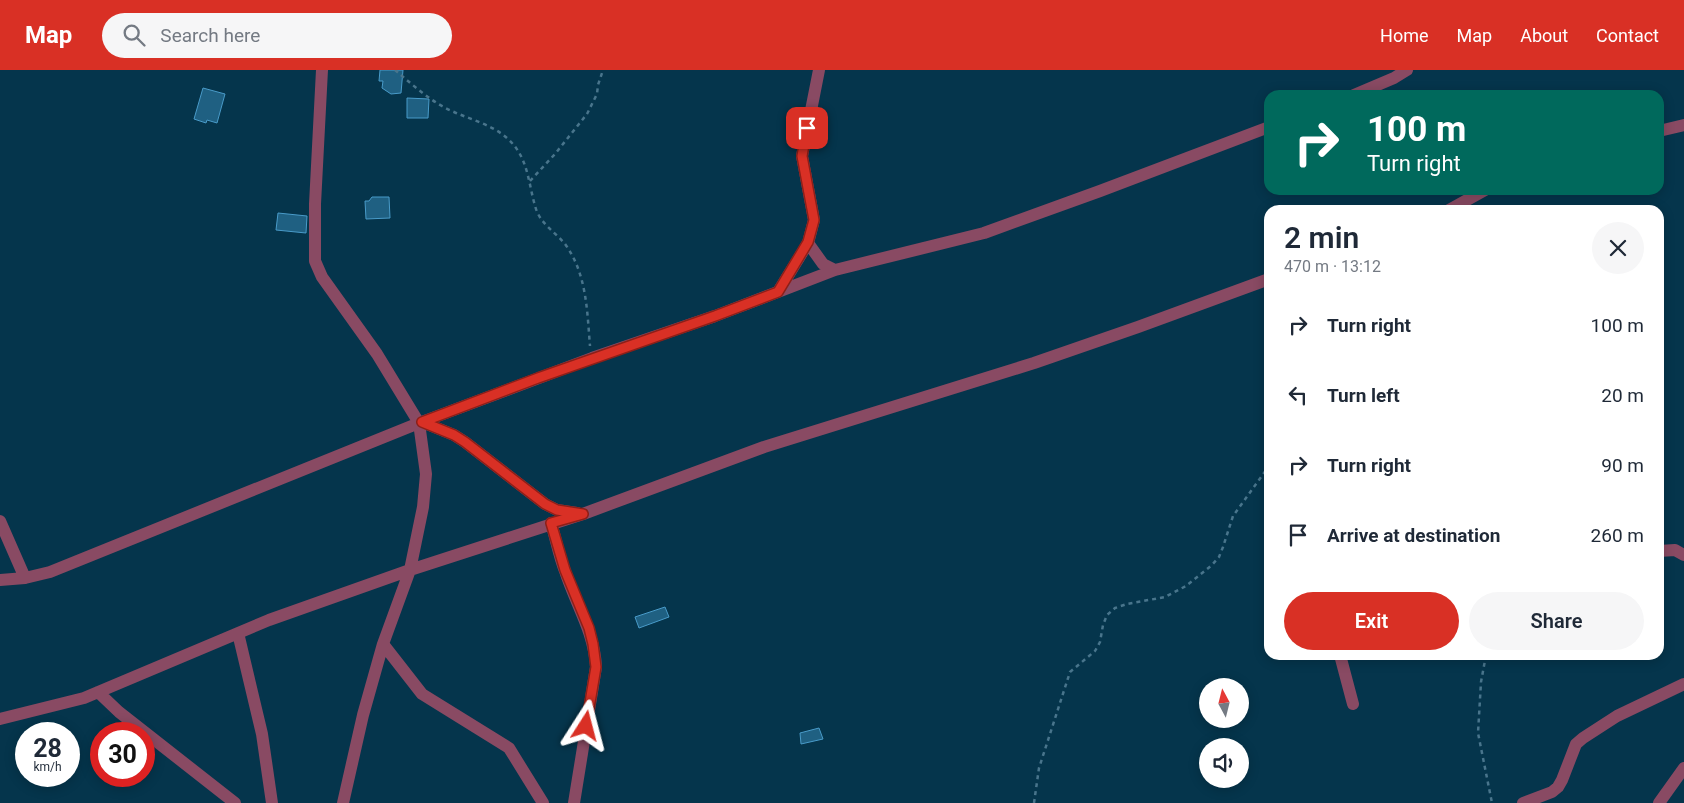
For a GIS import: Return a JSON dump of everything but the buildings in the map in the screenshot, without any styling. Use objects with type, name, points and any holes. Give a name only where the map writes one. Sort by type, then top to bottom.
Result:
[{"type":"street","points":[[322,70],[315,204],[315,261],[322,277],[377,354],[420,422],[426,489],[410,570],[383,644],[362,715],[344,803]]},
{"type":"street","points":[[778,292],[808,242],[814,220],[802,156],[819,70]]},
{"type":"street","points":[[1366,90],[1394,78],[1407,70]]},
{"type":"street","points":[[1664,130],[1684,125]]},
{"type":"street","points":[[0,580],[25,578],[50,572],[420,422],[592,358],[715,316],[835,270],[984,233],[1100,192],[1264,129]]},
{"type":"street","points":[[1458,205],[1476,195]]},
{"type":"street","points":[[808,242],[823,264],[835,270]]},
{"type":"street","points":[[0,720],[70,702],[98,692],[268,620],[410,570],[583,514],[764,447],[1034,362],[1138,327],[1264,281]]},
{"type":"street","points":[[420,422],[454,435],[465,442],[545,504],[557,510],[583,514]]},
{"type":"street","points":[[0,521],[25,578]]},
{"type":"street","points":[[551,523],[565,570],[589,628],[596,667],[574,803]]},
{"type":"street","points":[[1664,551],[1675,550],[1684,555]]},
{"type":"street","points":[[238,633],[262,734],[272,803]]},
{"type":"street","points":[[383,644],[422,694],[509,748],[543,803]]},
{"type":"street","points":[[1341,660],[1353,704]]},
{"type":"street","points":[[1523,803],[1552,792],[1558,787],[1576,744],[1583,738],[1617,716],[1684,684]]},
{"type":"street","points":[[98,692],[119,712],[234,803]]},
{"type":"street","points":[[1659,803],[1684,768]]},
{"type":"path","points":[[395,70],[415,87],[452,112],[480,122],[507,138],[520,151],[530,181],[536,209],[541,219],[564,243],[579,268],[585,293],[592,358]]},
{"type":"path","points":[[530,181],[555,154],[587,114],[597,94],[603,70]]},
{"type":"path","points":[[1034,803],[1039,768],[1070,672],[1095,651],[1100,642],[1107,615],[1115,608],[1165,597],[1186,586],[1212,565],[1223,547],[1233,516],[1264,473]]},
{"type":"path","points":[[1485,660],[1481,682],[1478,733],[1492,803]]},
{"type":"route","points":[[586,726],[596,667],[595,655],[589,628],[565,570],[551,523],[583,514],[557,510],[545,504],[465,442],[454,435],[422,422],[592,358],[715,316],[778,292],[808,242],[814,220],[802,156],[807,128]]}]
